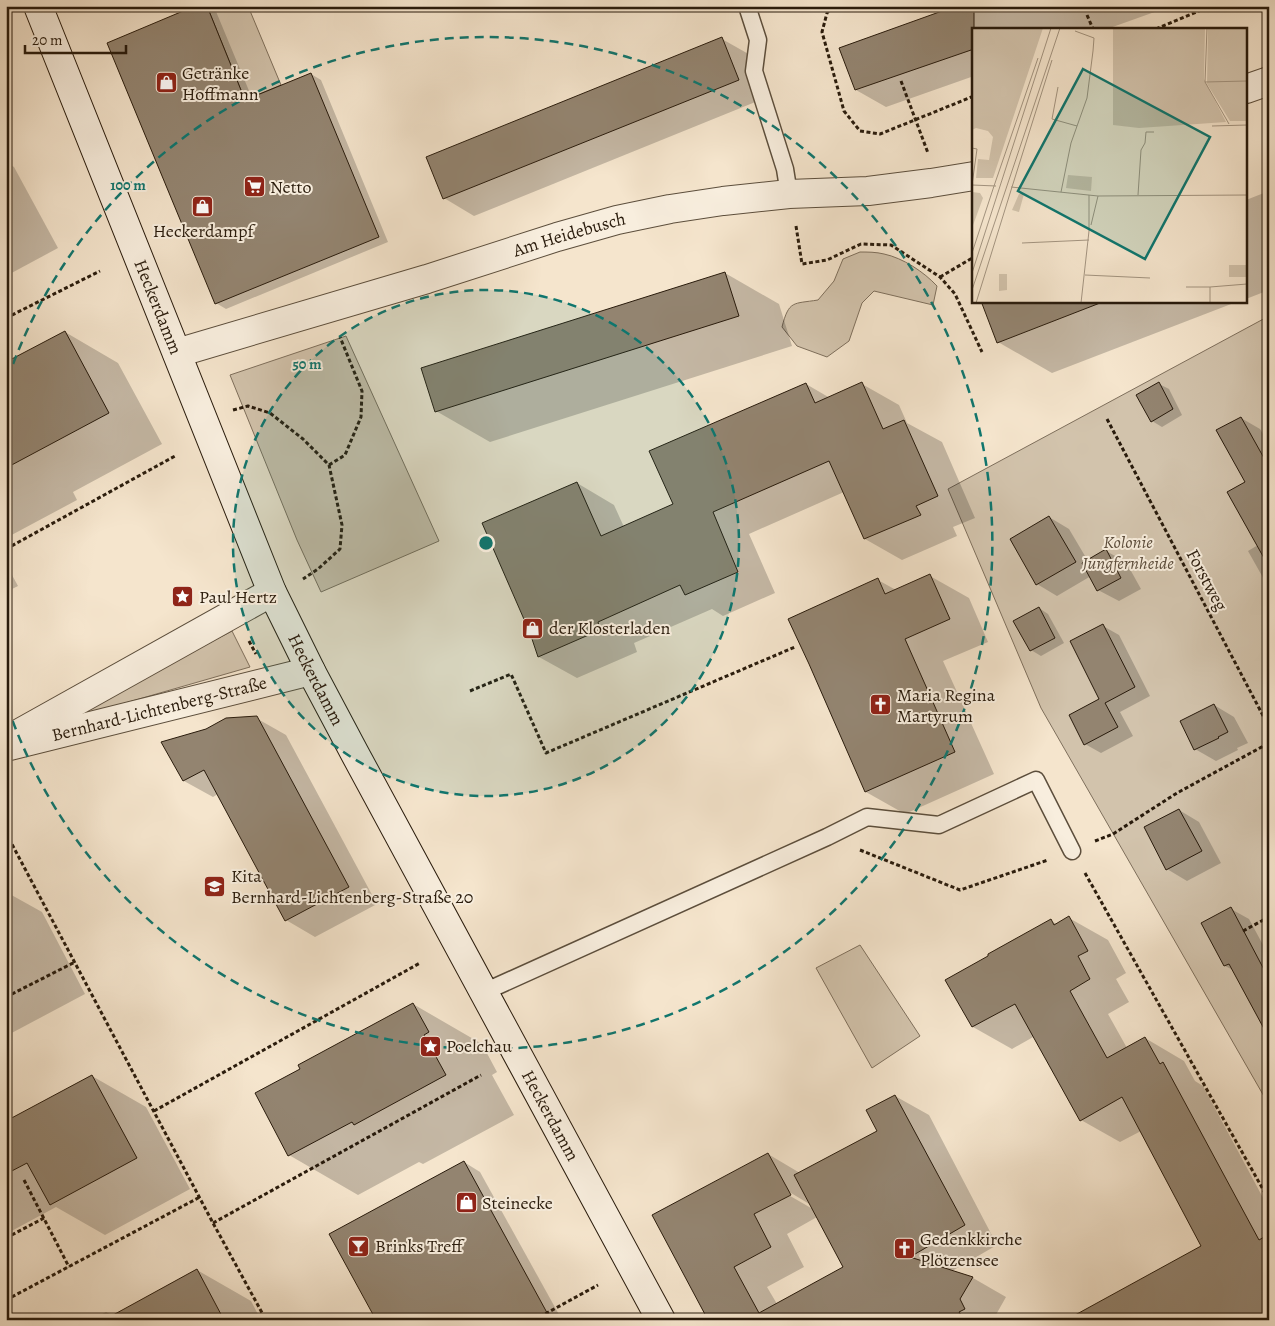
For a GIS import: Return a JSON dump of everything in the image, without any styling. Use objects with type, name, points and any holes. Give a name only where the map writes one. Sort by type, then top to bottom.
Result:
[{"type":"street","name":"Heckerdamm","points":[[38,6],[272,592],[311,671],[660,1320]]},
{"type":"street","points":[[1248,88],[1269,81]]},
{"type":"street","name":"Am Heidebusch","points":[[177,353],[427,279],[557,237],[617,220],[670,209],[792,206],[868,191],[931,184],[972,176]]},
{"type":"street","name":"Bernhard-Lichtenberg-Straße","points":[[6,740],[272,592]]},
{"type":"street","name":"Bernhard-Lichtenberg-Straße","points":[[6,747],[311,671]]},
{"type":"lane","points":[[747,6],[758,40],[754,71],[785,169],[792,206]]},
{"type":"lane","points":[[484,992],[827,837],[867,817],[939,825],[1036,780],[1072,851]]},
{"type":"path","points":[[833,6],[827,13],[822,32],[844,111],[860,131],[880,134],[972,97]]},
{"type":"path","points":[[1158,28],[1201,10],[1200,6]]},
{"type":"path","points":[[1087,16],[1093,28]]},
{"type":"path","points":[[6,70],[12,67]]},
{"type":"path","points":[[901,81],[930,159]]},
{"type":"path","points":[[792,206],[802,264],[827,260],[861,244],[891,245],[940,277],[954,294],[982,352]]},
{"type":"path","points":[[940,277],[972,258]]},
{"type":"path","points":[[6,318],[100,271]]},
{"type":"path","points":[[329,465],[345,454],[361,417],[362,391],[338,333]]},
{"type":"path","points":[[233,410],[248,406],[270,412],[303,439],[329,465],[342,525],[340,549],[318,569],[303,579]]},
{"type":"path","name":"Forstweg","points":[[1107,419],[1269,726]]},
{"type":"path","points":[[6,548],[175,456]]},
{"type":"path","points":[[246,635],[258,658]]},
{"type":"path","points":[[470,691],[512,674],[546,753],[795,647]]},
{"type":"path","points":[[827,837],[960,890],[1072,851],[1113,834],[1177,793],[1269,743]]},
{"type":"path","points":[[1263,746],[1269,757]]},
{"type":"path","points":[[6,833],[266,1320]]},
{"type":"path","points":[[1072,851],[1269,1200]]},
{"type":"path","points":[[1243,931],[1269,917]]},
{"type":"path","points":[[6,997],[75,962]]},
{"type":"path","points":[[154,1111],[420,963]]},
{"type":"path","points":[[213,1223],[481,1075]]},
{"type":"path","points":[[24,1180],[70,1267]]},
{"type":"path","points":[[6,1300],[200,1197]]},
{"type":"path","points":[[6,1238],[44,1218]]},
{"type":"path","points":[[534,1320],[598,1285]]},
{"type":"path","points":[[6,1308],[13,1320]]},
{"type":"green space","points":[[207,6],[248,6],[281,85],[245,100]]},
{"type":"green space","points":[[860,252],[891,256],[906,262],[920,271],[937,286],[933,305],[874,291],[862,303],[849,341],[827,357],[797,346],[782,327],[787,312],[797,303],[818,300],[834,281],[843,259]]},
{"type":"green space","name":"Kolonie Jungfernheide","points":[[1269,316],[1269,1105],[1041,708],[948,489]]},
{"type":"green space","points":[[346,336],[439,541],[321,592],[297,540],[230,375]]},
{"type":"green space","points":[[232,631],[250,667],[80,716],[76,712]]},
{"type":"green space","points":[[860,945],[920,1036],[872,1068],[816,968]]},
{"type":"building","points":[[195,6],[207,6],[245,100],[311,73],[379,237],[215,304],[107,43]]},
{"type":"building","points":[[956,6],[974,6],[972,50],[855,90],[839,48]]},
{"type":"building","points":[[722,37],[739,80],[443,199],[426,157]]},
{"type":"building","points":[[725,272],[739,316],[435,412],[421,368]]},
{"type":"building","points":[[981,302],[1100,302],[1100,303],[997,343]]},
{"type":"building","points":[[65,331],[109,413],[6,468],[6,362]]},
{"type":"building","points":[[862,382],[883,429],[904,420],[938,496],[916,506],[921,515],[864,539],[829,461],[713,512],[738,572],[685,595],[680,585],[598,622],[600,630],[538,657],[530,633],[482,523],[577,482],[601,536],[673,504],[649,451],[806,383],[815,403]]},
{"type":"building","points":[[1159,382],[1173,409],[1151,422],[1136,395]]},
{"type":"building","points":[[1241,417],[1269,467],[1269,567],[1227,492],[1245,482],[1216,430]]},
{"type":"building","points":[[1049,516],[1076,562],[1036,585],[1010,539]]},
{"type":"building","points":[[1106,549],[1121,578],[1097,591],[1082,563]]},
{"type":"building","name":"Maria Regina Martyrum","points":[[930,574],[950,619],[905,639],[955,752],[865,792],[788,619],[878,578],[885,594]]},
{"type":"building","points":[[1039,607],[1055,638],[1030,651],[1013,621]]},
{"type":"building","points":[[1103,624],[1135,687],[1105,703],[1118,727],[1084,745],[1069,715],[1099,699],[1070,641]]},
{"type":"building","points":[[1214,704],[1228,732],[1194,750],[1180,721]]},
{"type":"building","points":[[257,716],[349,887],[285,921],[204,770],[183,781],[161,742],[206,729],[226,718]]},
{"type":"building","points":[[1179,809],[1202,851],[1166,870],[1144,827]]},
{"type":"building","points":[[1231,907],[1269,979],[1269,1038],[1229,964],[1224,966],[1201,923]]},
{"type":"building","points":[[1069,916],[1088,951],[1078,956],[1090,979],[1070,991],[1107,1058],[1145,1037],[1160,1064],[1163,1062],[1259,1240],[1269,1234],[1269,1311],[1252,1320],[1066,1320],[1201,1246],[1122,1097],[1080,1121],[1015,1004],[972,1027],[945,980],[1051,919],[1054,925]]},
{"type":"building","points":[[413,1003],[429,1032],[424,1035],[446,1075],[354,1125],[352,1122],[288,1156],[255,1093],[300,1069],[298,1065]]},
{"type":"building","points":[[92,1075],[137,1158],[50,1205],[27,1163],[6,1174],[6,1121]]},
{"type":"building","points":[[895,1095],[965,1225],[910,1257],[973,1277],[960,1299],[965,1309],[959,1312],[964,1320],[708,1320],[652,1215],[768,1153],[791,1195],[754,1214],[771,1247],[734,1267],[759,1313],[843,1267],[794,1175],[877,1131],[866,1110]]},
{"type":"building","points":[[464,1161],[551,1320],[376,1320],[329,1234]]},
{"type":"building","points":[[197,1269],[224,1320],[104,1320]]},
{"type":"place","name":"Getränke Hoffmann","points":[[166,83]]},
{"type":"place","name":"Netto","points":[[254,187]]},
{"type":"place","name":"Heckerdampf","points":[[203,206]]},
{"type":"place","name":"Paul Hertz","points":[[183,597]]},
{"type":"place","name":"der Klosterladen","points":[[533,628]]},
{"type":"place","name":"Maria Regina Martyrum","points":[[881,705]]},
{"type":"place","name":"Kita Bernhard-Lichtenberg-Straße 20","points":[[215,886]]},
{"type":"place","name":"Poelchau","points":[[430,1046]]},
{"type":"place","name":"Steinecke","points":[[466,1203]]},
{"type":"place","name":"Brinks Treff","points":[[359,1246]]},
{"type":"place","name":"Gedenkkirche Plötzensee","points":[[904,1249]]}]
